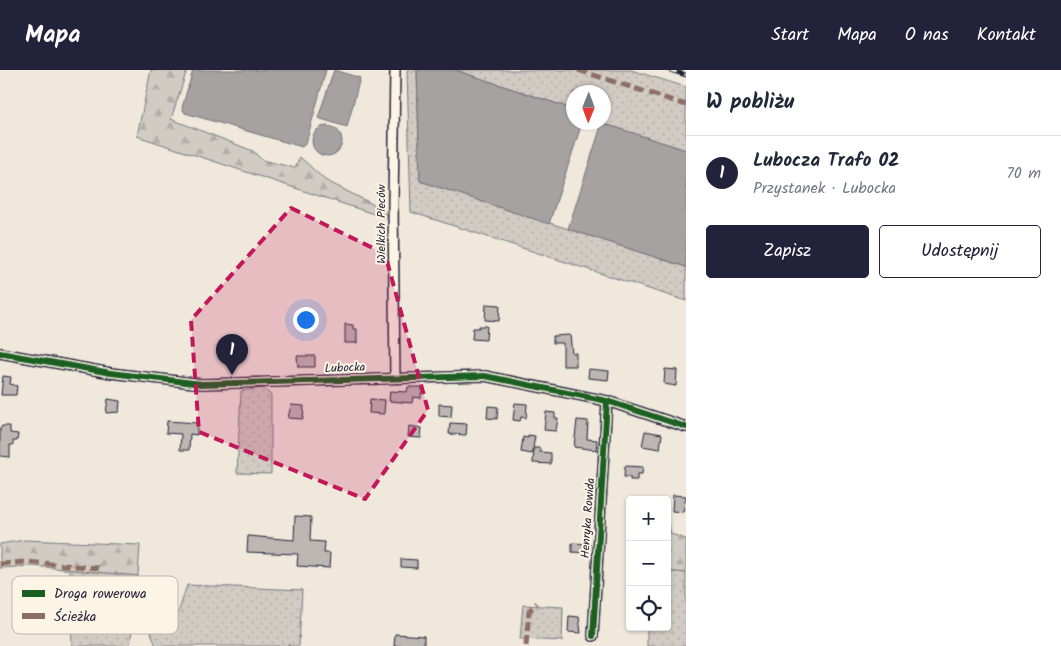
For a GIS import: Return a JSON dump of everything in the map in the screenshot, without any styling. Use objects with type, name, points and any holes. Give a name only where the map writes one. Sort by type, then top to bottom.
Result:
[{"type":"street","name":"Wielkich Pieców","points":[[395,70],[393,205],[395,377]]},
{"type":"street","name":"Lubocka","points":[[0,354],[118,374],[194,383],[485,376],[607,401],[686,427]]},
{"type":"street","name":"Henryka Rowida","points":[[593,636],[607,401]]},
{"type":"highlighted area","points":[[291,208],[385,254],[428,410],[365,499],[199,432],[191,320]]},
{"type":"green space","points":[[151,70],[187,70],[171,119],[253,151],[262,160],[295,168],[300,157],[325,180],[386,211],[386,218],[137,136]]},
{"type":"green space","points":[[407,70],[417,70],[420,181],[686,267],[686,301],[411,212]]},
{"type":"green space","points":[[455,70],[631,70],[686,87],[686,150],[611,126],[611,85],[566,85],[566,107]]},
{"type":"green space","points":[[263,388],[271,395],[271,474],[237,473],[241,391]]},
{"type":"green space","points":[[671,534],[686,539],[686,573],[671,571]]},
{"type":"green space","points":[[25,540],[140,545],[138,576],[32,566],[0,568],[0,544]]},
{"type":"green space","points":[[70,569],[138,576],[70,576]]},
{"type":"green space","points":[[671,571],[686,573],[686,646],[647,646],[647,631],[671,631]]},
{"type":"green space","points":[[187,585],[302,590],[299,646],[156,646],[152,634],[178,634],[178,614]]},
{"type":"green space","points":[[523,605],[563,607],[562,641],[520,639]]},
{"type":"green space","points":[[72,634],[131,634],[130,646],[72,646]]},
{"type":"shaded area","points":[[193,70],[326,70],[306,143],[302,147],[185,113],[182,108]]},
{"type":"shaded area","points":[[334,70],[360,78],[347,127],[318,118]]},
{"type":"shaded area","points":[[417,70],[455,70],[566,107],[566,130],[580,130],[549,224],[420,181]]},
{"type":"shaded area","points":[[327,126],[333,127],[341,135],[341,147],[333,155],[327,156],[321,155],[313,147],[312,141],[313,135],[321,127]]},
{"type":"shaded area","points":[[611,126],[686,150],[686,267],[568,229],[600,130],[611,130]]},
{"type":"building","points":[[486,304],[500,305],[499,321],[485,320]]},
{"type":"building","points":[[345,324],[353,325],[353,329],[357,329],[357,343],[345,343]]},
{"type":"building","points":[[479,326],[487,326],[486,340],[472,339],[473,328],[479,328]]},
{"type":"building","points":[[570,335],[572,353],[576,353],[576,366],[563,366],[563,343],[553,343],[553,336]]},
{"type":"building","points":[[297,356],[315,356],[315,367],[298,367]]},
{"type":"building","points":[[589,369],[609,371],[608,380],[588,378]]},
{"type":"building","points":[[665,369],[677,370],[676,386],[664,384]]},
{"type":"building","points":[[3,376],[11,377],[10,384],[17,386],[16,395],[1,395]]},
{"type":"building","points":[[408,387],[422,387],[421,398],[413,397],[412,403],[389,401],[390,391],[407,392]]},
{"type":"building","points":[[108,399],[120,401],[119,412],[106,413]]},
{"type":"building","points":[[370,399],[385,400],[384,414],[369,413]]},
{"type":"building","points":[[515,403],[527,404],[526,418],[521,417],[520,421],[513,420]]},
{"type":"building","points":[[439,404],[452,405],[451,417],[439,416]]},
{"type":"building","points":[[291,405],[304,406],[303,419],[288,418]]},
{"type":"building","points":[[488,406],[498,407],[497,419],[487,418]]},
{"type":"building","points":[[546,412],[555,413],[555,418],[558,418],[556,431],[544,430]]},
{"type":"building","points":[[577,420],[588,421],[587,439],[597,440],[596,450],[574,447]]},
{"type":"building","points":[[167,421],[197,423],[197,435],[190,434],[189,450],[180,450],[181,434],[166,433]]},
{"type":"building","points":[[450,423],[467,424],[466,435],[449,434]]},
{"type":"building","points":[[2,426],[10,426],[10,433],[18,434],[17,441],[13,441],[13,445],[10,445],[10,457],[0,456],[0,429]]},
{"type":"building","points":[[409,426],[422,428],[421,438],[408,437]]},
{"type":"building","points":[[645,431],[662,434],[660,449],[642,446]]},
{"type":"building","points":[[528,435],[535,436],[532,454],[521,452],[523,437],[528,438]]},
{"type":"building","points":[[534,448],[540,448],[540,452],[551,453],[551,464],[533,463]]},
{"type":"building","points":[[625,466],[643,467],[642,474],[637,474],[637,480],[630,480],[630,477],[624,477]]},
{"type":"building","points":[[673,495],[686,496],[683,512],[672,511]]},
{"type":"building","points":[[295,516],[311,517],[310,541],[325,542],[324,553],[330,553],[329,568],[297,566],[298,554],[247,552],[248,536],[294,540]]},
{"type":"building","points":[[572,543],[590,544],[589,553],[572,552]]},
{"type":"building","points":[[401,559],[417,560],[417,568],[401,567]]},
{"type":"building","points":[[569,616],[579,617],[581,633],[568,632]]},
{"type":"building","points":[[395,634],[424,636],[424,646],[394,646]]},
{"type":"railway","points":[[669,70],[686,75]]},
{"type":"marked path","points":[[578,70],[686,105]]},
{"type":"marked path","points":[[0,564],[26,562],[99,568]]},
{"type":"marked path","points":[[526,646],[529,611],[537,603]]},
{"type":"cycle path","points":[[0,353],[111,373],[202,384],[485,376],[607,401],[686,427]]},
{"type":"cycle path","points":[[593,636],[607,401]]},
{"type":"place","name":"Lubocza Trafo 02","points":[[232,375]]}]
